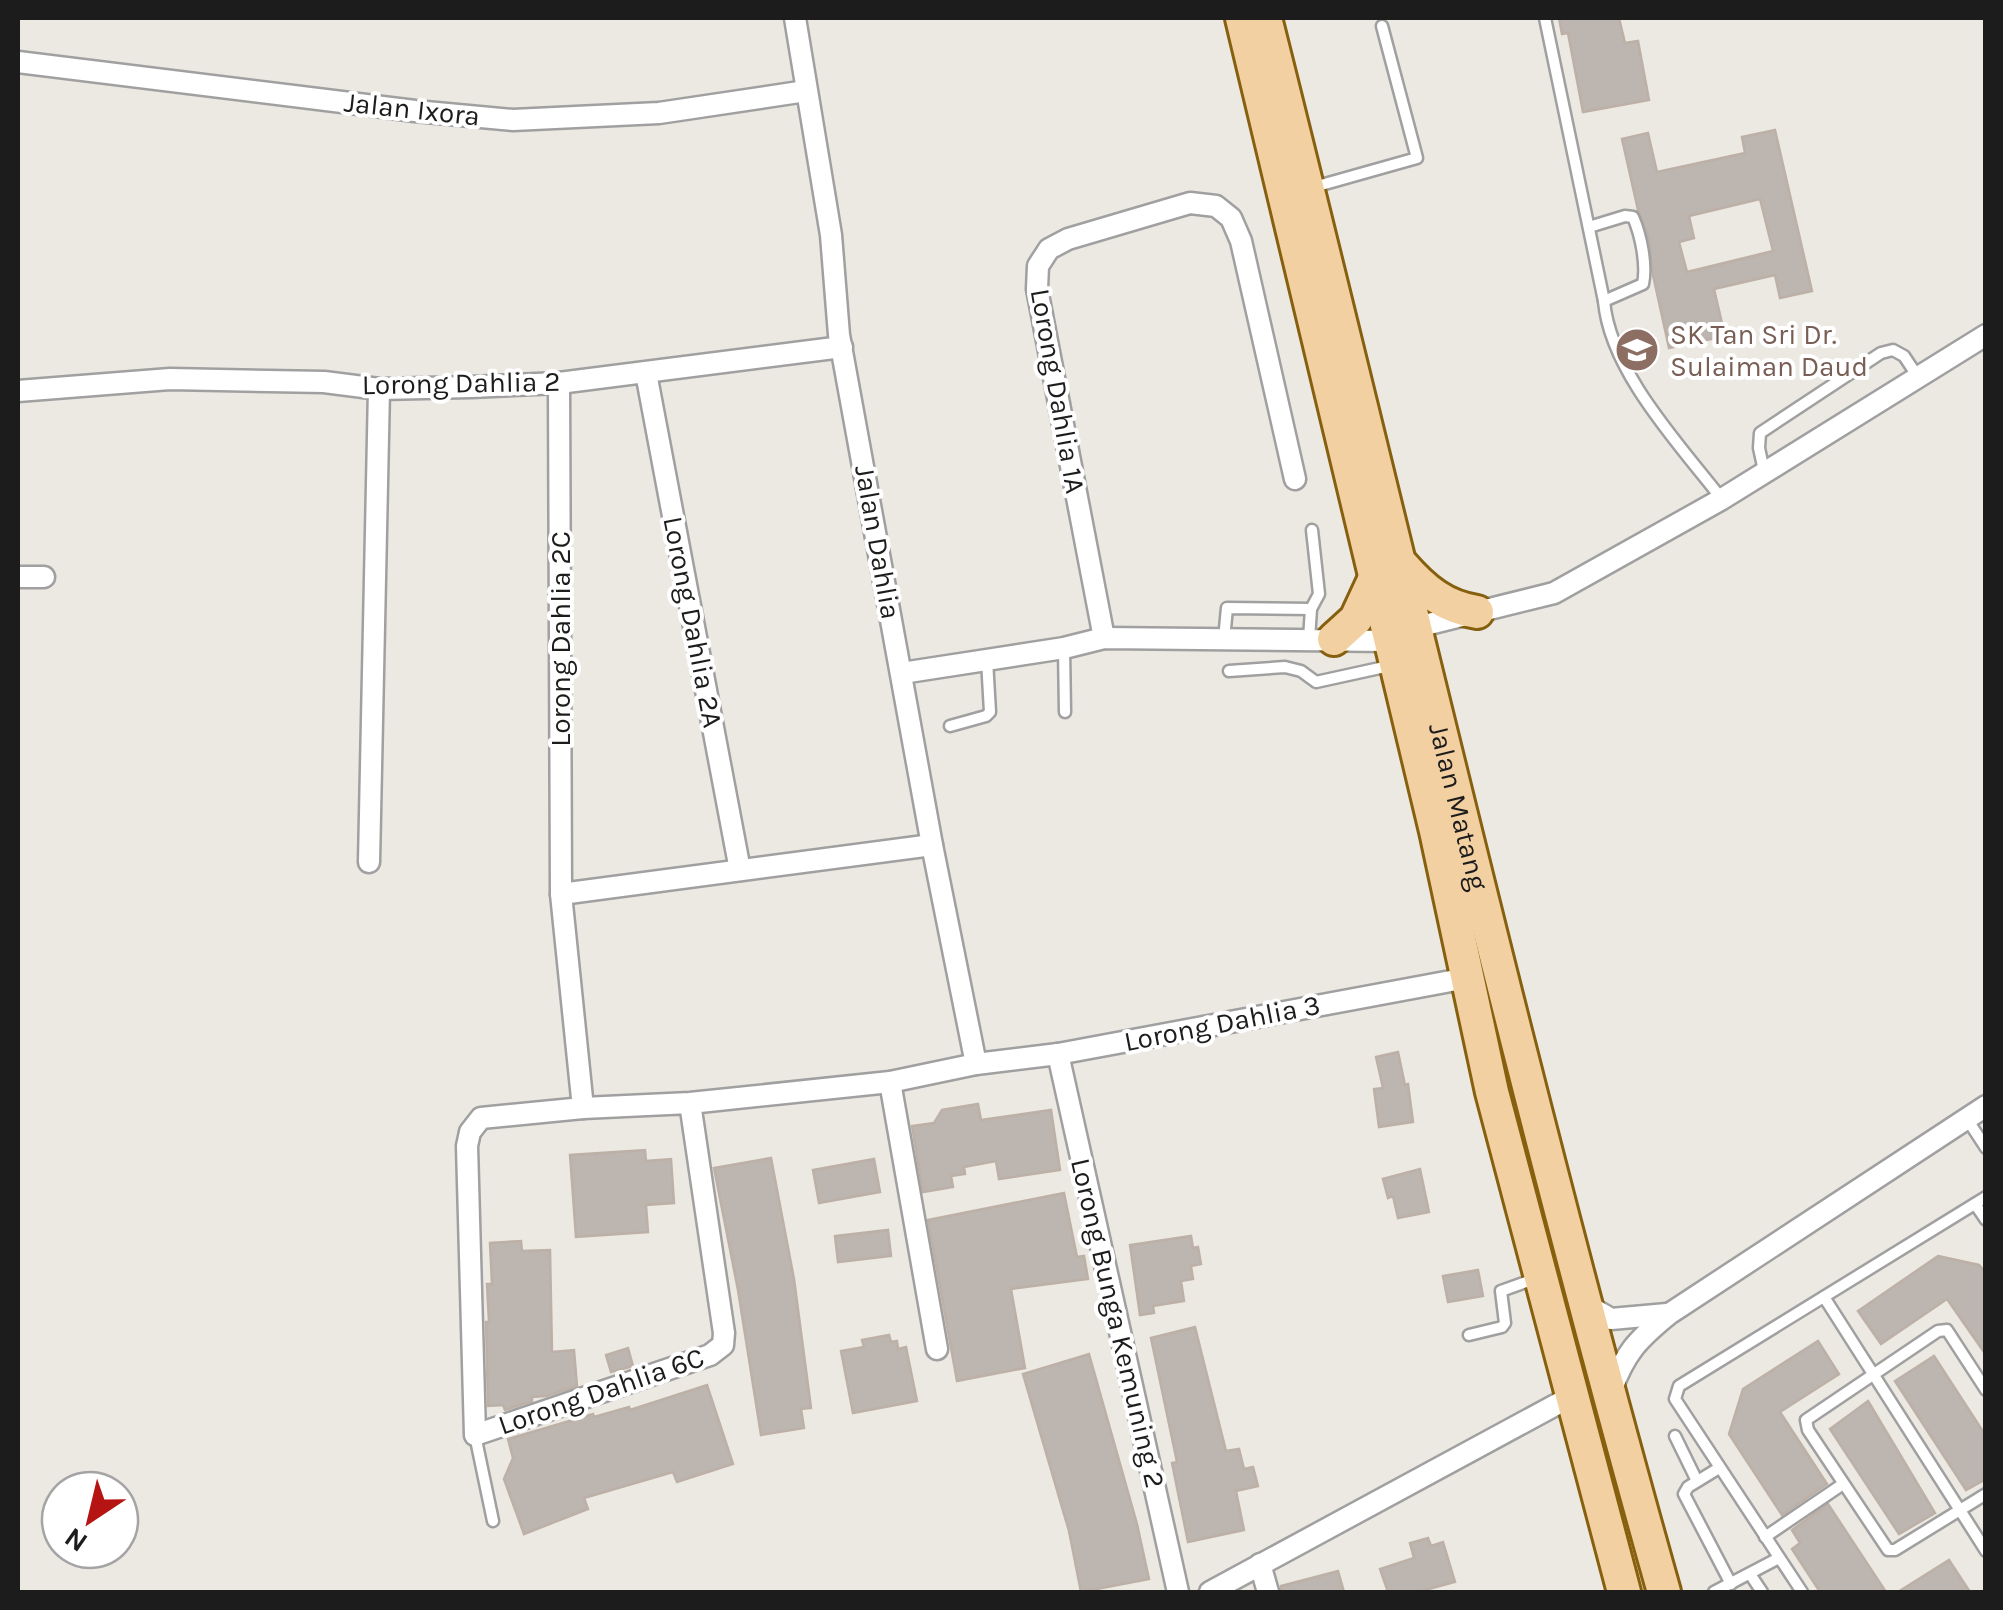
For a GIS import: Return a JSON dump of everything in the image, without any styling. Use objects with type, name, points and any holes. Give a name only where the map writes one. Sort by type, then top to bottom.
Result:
[{"type":"main road","name":"Jalan Matang","points":[[1242,18],[1389,572]]},
{"type":"main road","name":"Jalan Matang","points":[[1265,18],[1308,188],[1389,572],[1401,655],[1467,978],[1509,1162],[1543,1276],[1624,1592]]},
{"type":"main road","points":[[1321,639],[1356,618],[1389,572],[1457,609],[1478,612]]},
{"type":"main road","name":"Jalan Matang","points":[[1401,655],[1456,804],[1584,1304],[1664,1592]]},
{"type":"street","name":"Jalan Dahlia","points":[[795,18],[831,234],[842,348],[976,1064]]},
{"type":"street","name":"Jalan Ixora","points":[[18,62],[513,120],[659,112],[806,91]]},
{"type":"street","name":"Lorong Dahlia 1A","points":[[1104,638],[1037,289],[1038,266],[1049,249],[1068,239],[1190,203],[1216,206],[1231,218],[1241,241],[1295,479]]},
{"type":"street","points":[[902,673],[1064,648],[1104,638],[1321,639],[1401,655],[1478,612],[1554,593],[1722,499],[1986,334]]},
{"type":"street","name":"Lorong Dahlia 2","points":[[18,391],[170,380],[324,382],[379,389],[559,383],[842,348]]},
{"type":"street","name":"Lorong Dahlia 2A","points":[[646,373],[740,870]]},
{"type":"street","name":"Lorong Dahlia 2C","points":[[559,383],[560,894],[583,1108]]},
{"type":"street","points":[[369,862],[379,389]]},
{"type":"street","points":[[18,576],[44,577]]},
{"type":"street","points":[[560,894],[932,845]]},
{"type":"street","name":"Lorong Dahlia 3","points":[[475,1435],[467,1146],[470,1132],[482,1118],[583,1108],[690,1104],[890,1082],[1467,978]]},
{"type":"street","name":"Lorong Bunga Kemuning 2","points":[[1058,1054],[1178,1592]]},
{"type":"street","points":[[890,1082],[936,1349]]},
{"type":"street","name":"Lorong Dahlia 6C","points":[[475,1435],[710,1355],[722,1346],[724,1332],[690,1104]]},
{"type":"street","points":[[1609,1398],[1624,1357],[1641,1336],[1669,1314],[1986,1106]]},
{"type":"street","points":[[1584,1304],[1611,1320],[1669,1314]]},
{"type":"street","points":[[1210,1592],[1574,1395]]},
{"type":"street","points":[[1260,1564],[1268,1592]]},
{"type":"lane","points":[[1546,18],[1606,326],[1662,422],[1722,499]]},
{"type":"lane","points":[[1308,188],[1417,158],[1382,26]]},
{"type":"lane","points":[[1589,228],[1625,216],[1632,217],[1636,224],[1643,284],[1604,301]]},
{"type":"lane","points":[[1764,472],[1760,434],[1881,353],[1893,350],[1904,356],[1918,377]]},
{"type":"lane","points":[[1312,530],[1319,594],[1311,609],[1321,639]]},
{"type":"lane","points":[[1224,639],[1226,609],[1311,609]]},
{"type":"lane","points":[[1064,648],[1065,712]]},
{"type":"lane","points":[[1230,670],[1285,667],[1301,671],[1316,682],[1401,655]]},
{"type":"lane","points":[[950,726],[990,712],[987,660]]},
{"type":"lane","points":[[1967,1118],[1986,1148]]},
{"type":"lane","points":[[1802,1592],[1675,1399],[1675,1392],[1980,1201],[1986,1220]]},
{"type":"lane","points":[[1468,1335],[1502,1327],[1506,1323],[1501,1291],[1543,1276]]},
{"type":"lane","points":[[1824,1297],[1986,1551]]},
{"type":"lane","points":[[1986,1390],[1947,1330],[1938,1331],[1806,1420],[1808,1430],[1888,1550],[1895,1550],[1986,1494]]},
{"type":"lane","points":[[475,1435],[493,1521]]},
{"type":"lane","points":[[1675,1436],[1697,1481]]},
{"type":"lane","points":[[1719,1468],[1688,1486],[1684,1494],[1731,1584]]},
{"type":"lane","points":[[1765,1538],[1843,1484]]},
{"type":"lane","points":[[1714,1592],[1779,1558]]},
{"type":"lane","points":[[1750,1574],[1762,1592]]},
{"type":"building","points":[[1559,18],[1619,18],[1625,43],[1638,41],[1649,100],[1583,112],[1568,33],[1562,34]]},
{"type":"building","points":[[1775,130],[1812,291],[1780,298],[1775,275],[1714,289],[1725,336],[1669,348],[1649,239],[1638,210],[1622,139],[1648,133],[1657,172],[1745,153],[1742,137]],"holes":[[[1760,199],[1773,251],[1687,272],[1679,242],[1694,238],[1689,216]]]},
{"type":"building","points":[[1398,1052],[1405,1085],[1408,1084],[1413,1122],[1379,1127],[1374,1089],[1383,1088],[1376,1057]]},
{"type":"building","points":[[978,1104],[981,1120],[1051,1110],[1060,1170],[999,1179],[996,1161],[964,1167],[965,1174],[951,1176],[953,1187],[923,1192],[912,1126],[934,1123],[942,1110]]},
{"type":"building","points":[[645,1150],[646,1161],[671,1159],[674,1203],[646,1205],[648,1232],[576,1237],[570,1155]]},
{"type":"building","points":[[771,1158],[794,1279],[811,1408],[801,1409],[804,1428],[761,1435],[714,1168]]},
{"type":"building","points":[[874,1159],[880,1192],[819,1203],[813,1170]]},
{"type":"building","points":[[1420,1169],[1429,1212],[1398,1218],[1393,1196],[1388,1198],[1383,1179]]},
{"type":"building","points":[[1064,1193],[1077,1257],[1084,1256],[1088,1279],[1011,1289],[1025,1368],[957,1381],[928,1220]]},
{"type":"building","points":[[888,1230],[891,1256],[838,1262],[835,1236]]},
{"type":"building","points":[[1191,1236],[1201,1264],[1191,1266],[1193,1279],[1181,1281],[1184,1301],[1153,1306],[1154,1313],[1140,1315],[1130,1245]]},
{"type":"building","points":[[521,1241],[522,1251],[550,1250],[552,1352],[574,1350],[577,1386],[532,1397],[532,1401],[505,1410],[503,1405],[488,1406],[486,1322],[487,1284],[492,1284],[490,1243]]},
{"type":"building","points":[[1938,1256],[1979,1265],[1986,1273],[1986,1355],[1947,1299],[1881,1344],[1858,1311]]},
{"type":"building","points":[[1478,1270],[1483,1296],[1448,1302],[1443,1276]]},
{"type":"building","points":[[1195,1327],[1226,1451],[1239,1449],[1244,1469],[1253,1467],[1258,1486],[1236,1491],[1244,1530],[1188,1542],[1172,1463],[1177,1462],[1151,1338]]},
{"type":"building","points":[[889,1335],[891,1342],[897,1341],[898,1349],[906,1347],[917,1401],[853,1413],[841,1351],[864,1347],[862,1340]]},
{"type":"building","points":[[1818,1341],[1839,1374],[1780,1412],[1827,1484],[1782,1515],[1729,1434],[1743,1389]]},
{"type":"building","points":[[628,1348],[633,1366],[611,1372],[606,1355]]},
{"type":"building","points":[[1089,1354],[1149,1579],[1081,1592],[1069,1531],[1023,1374]]},
{"type":"building","points":[[1934,1356],[1986,1436],[1986,1479],[1966,1490],[1895,1381]]},
{"type":"building","points":[[707,1385],[733,1464],[677,1482],[673,1472],[584,1498],[588,1509],[524,1534],[504,1479],[513,1458],[508,1439],[593,1414],[594,1417],[629,1407],[630,1410]]},
{"type":"building","points":[[1868,1401],[1935,1513],[1899,1534],[1830,1429]]},
{"type":"building","points":[[1828,1504],[1886,1592],[1820,1592],[1792,1549],[1800,1543],[1792,1530]]},
{"type":"building","points":[[1428,1538],[1431,1546],[1443,1542],[1455,1582],[1418,1592],[1388,1592],[1380,1569],[1414,1558],[1410,1543]]},
{"type":"building","points":[[1949,1560],[1970,1592],[1898,1592]]},
{"type":"building","points":[[1338,1571],[1344,1592],[1281,1592],[1281,1586]]},
{"type":"place","name":"SK Tan Sri Dr. Sulaiman Daud","points":[[1637,350]]}]
